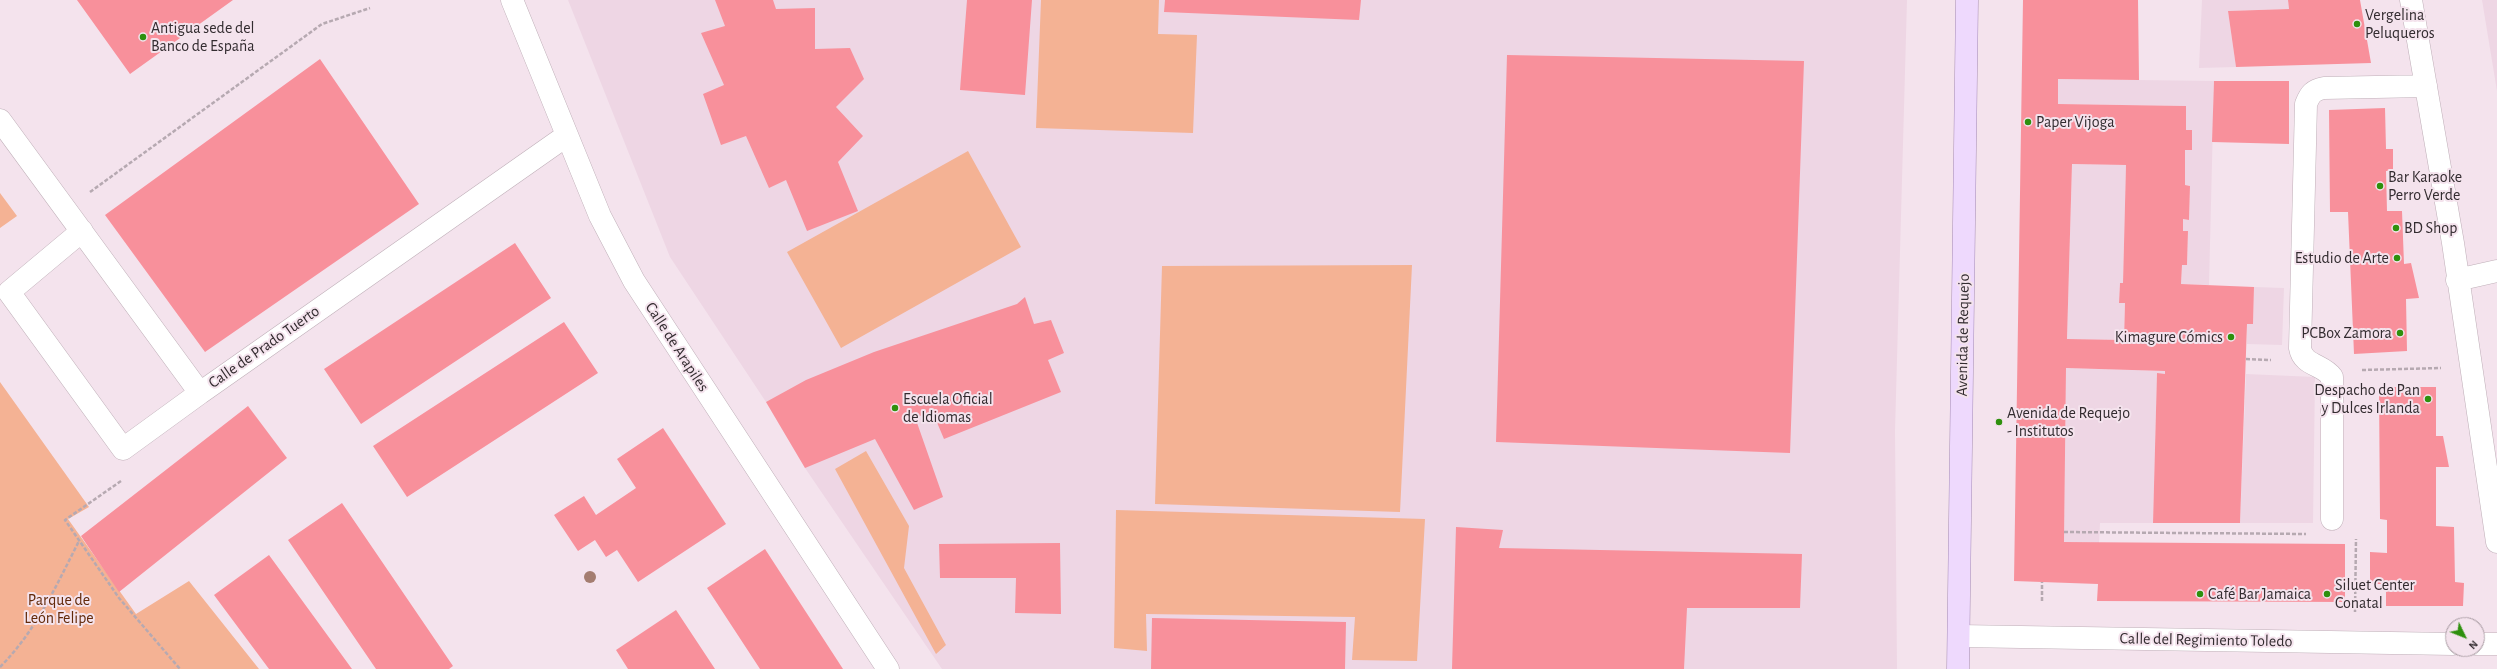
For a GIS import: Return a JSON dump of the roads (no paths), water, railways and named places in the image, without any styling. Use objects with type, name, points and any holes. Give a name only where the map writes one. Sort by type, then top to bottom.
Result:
[{"type":"main road","name":"Avenida de Requejo","points":[[1958,669],[1967,0]]},
{"type":"street","name":"Calle de Arapiles","points":[[512,0],[566,136],[600,216],[634,281],[888,669]]},
{"type":"street","points":[[2410,0],[2453,243],[2497,542]]},
{"type":"street","points":[[2332,519],[2333,382],[2332,377],[2325,369],[2306,361],[2300,348],[2306,104],[2310,94],[2315,90],[2324,88],[2426,86]]},
{"type":"street","name":"Calle de Prado Tuerto","points":[[0,120],[200,393],[566,136]]},
{"type":"street","points":[[82,231],[9,292],[123,449],[200,393]]},
{"type":"street","points":[[2458,280],[2497,271]]},
{"type":"street","name":"Calle del Regimiento Toledo","points":[[1959,636],[2445,644]]},
{"type":"street","points":[[2485,644],[2497,644]]},
{"type":"place","name":"Vergelina Peluqueros","points":[[2357,24]]},
{"type":"place","name":"Antigua sede del Banco de España","points":[[143,37]]},
{"type":"place","name":"Paper Vijoga","points":[[2028,122]]},
{"type":"place","name":"Bar Karaoke Perro Verde","points":[[2380,186]]},
{"type":"place","name":"BD Shop","points":[[2396,228]]},
{"type":"place","name":"Estudio de Arte","points":[[2397,258]]},
{"type":"place","name":"PCBox Zamora","points":[[2400,333]]},
{"type":"place","name":"Kimagure Cómics","points":[[2231,337]]},
{"type":"place","name":"Despacho de Pan y Dulces Irlanda","points":[[2428,399]]},
{"type":"place","name":"Escuela Oficial de Idiomas","points":[[895,408]]},
{"type":"place","name":"Avenida de Requejo - Institutos","points":[[1999,422]]},
{"type":"place","name":"Café Bar Jamaica","points":[[2200,594]]},
{"type":"place","name":"Siluet Center Conatal","points":[[2327,594]]},
{"type":"park label","name":"Parque de León Felipe","points":[[59,609]]}]
